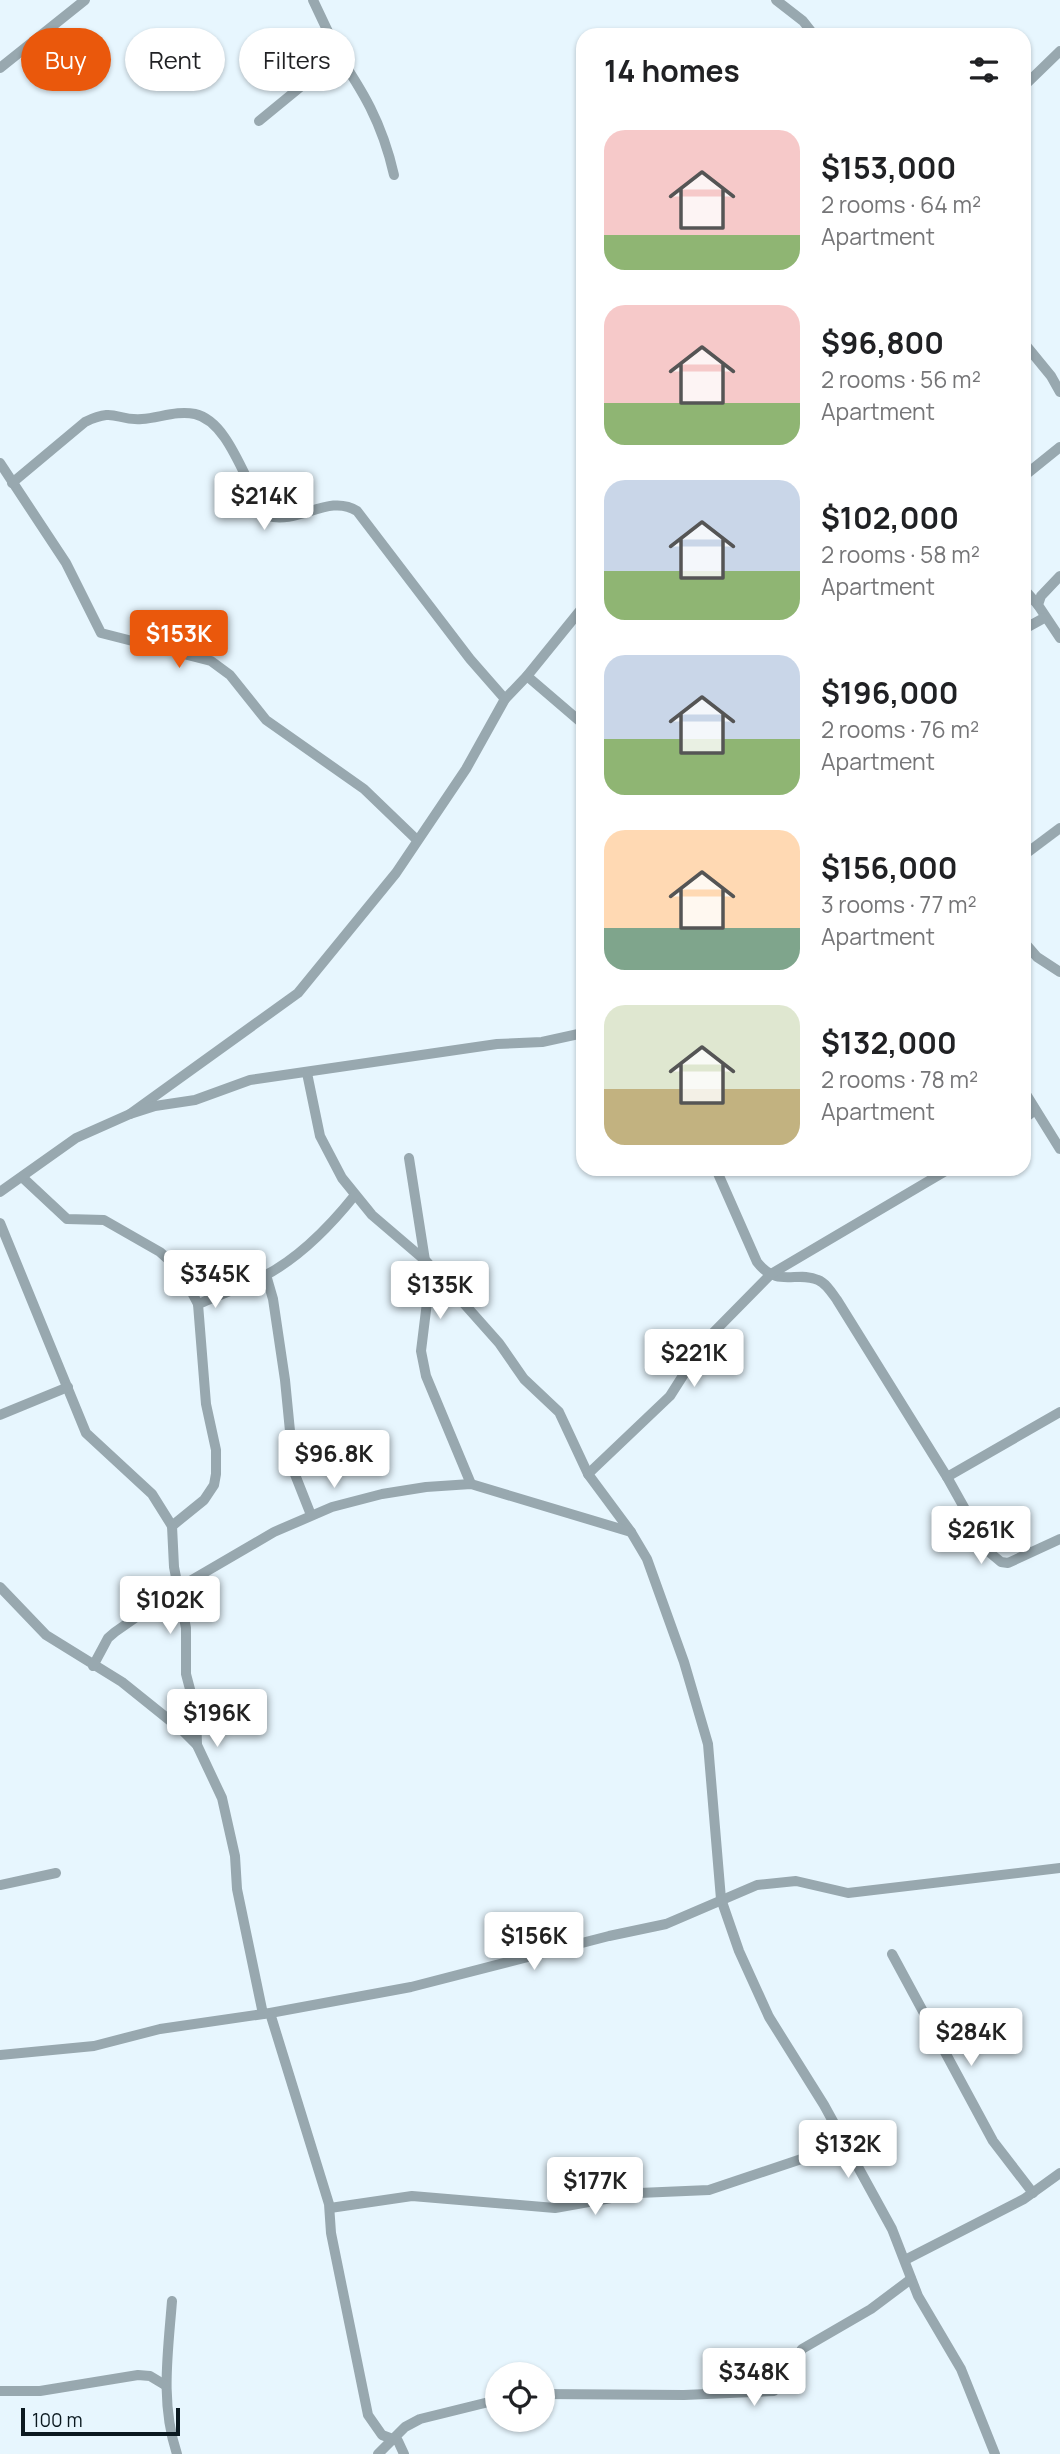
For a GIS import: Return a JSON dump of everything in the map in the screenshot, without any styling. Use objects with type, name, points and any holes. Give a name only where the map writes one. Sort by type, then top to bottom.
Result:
[{"type":"street","points":[[0,68],[34,38],[85,0]]},
{"type":"street","points":[[313,0],[325,28]]},
{"type":"street","points":[[776,0],[808,28]]},
{"type":"street","points":[[1031,79],[1060,51]]},
{"type":"street","points":[[355,79],[385,137],[394,174]]},
{"type":"street","points":[[260,121],[296,91]]},
{"type":"street","points":[[1031,352],[1060,391]]},
{"type":"street","points":[[12,483],[85,422],[96,417],[115,413],[143,419],[180,413],[195,414],[209,420],[223,435],[268,516],[282,517],[339,504],[357,511],[470,659],[505,699]]},
{"type":"street","points":[[1031,470],[1060,447]]},
{"type":"street","points":[[0,463],[66,563],[101,633],[211,661],[230,675],[266,720],[363,789],[417,840]]},
{"type":"street","points":[[1038,605],[1041,596],[1060,576]]},
{"type":"street","points":[[1031,597],[1060,638]]},
{"type":"street","points":[[130,1114],[298,993],[396,873],[466,769],[505,699],[576,616]]},
{"type":"street","points":[[1031,625],[1044,618]]},
{"type":"street","points":[[527,676],[576,718]]},
{"type":"street","points":[[1031,850],[1060,828]]},
{"type":"street","points":[[1031,950],[1060,972]]},
{"type":"street","points":[[0,1192],[76,1138],[155,1105],[195,1100],[250,1080],[497,1044],[556,1040],[576,1035]]},
{"type":"street","points":[[307,1073],[323,1145],[335,1168],[373,1215],[427,1262],[499,1343],[524,1379],[559,1412],[588,1475],[631,1532],[647,1559],[708,1744],[721,1899],[739,1951],[769,2017],[846,2144],[892,2229],[925,2309],[961,2370],[995,2454]]},
{"type":"street","points":[[1031,1103],[1060,1149]]},
{"type":"street","points":[[1031,1113],[1035,1110]]},
{"type":"street","points":[[409,1158],[427,1262],[429,1296],[424,1325],[423,1362],[426,1376],[471,1484]]},
{"type":"street","points":[[719,1176],[757,1262],[771,1274],[790,1279],[815,1278],[828,1288],[947,1476],[989,1552],[1001,1562],[1008,1563],[1060,1539]]},
{"type":"street","points":[[588,1475],[670,1396],[696,1351],[710,1334],[771,1274],[937,1176]]},
{"type":"street","points":[[22,1177],[67,1219],[104,1220],[170,1259],[190,1285],[198,1304],[206,1404],[216,1450],[216,1474],[214,1485],[204,1500],[172,1526]]},
{"type":"street","points":[[198,1304],[266,1275],[301,1250],[342,1212],[355,1195]]},
{"type":"street","points":[[0,1223],[86,1433],[152,1494],[172,1526],[174,1567],[186,1628],[186,1674],[196,1712],[197,1745],[222,1798],[235,1856],[237,1889],[267,2013],[330,2208],[331,2233],[368,2415],[377,2430],[395,2439],[404,2454]]},
{"type":"street","points":[[266,1275],[273,1299],[285,1380],[294,1472],[311,1515]]},
{"type":"street","points":[[0,1415],[68,1387]]},
{"type":"street","points":[[947,1476],[1060,1412]]},
{"type":"street","points":[[93,1666],[115,1632],[178,1588],[274,1532],[311,1515],[382,1494],[471,1484],[631,1532]]},
{"type":"street","points":[[0,1587],[46,1635],[137,1693],[197,1745]]},
{"type":"street","points":[[0,2055],[94,2046],[160,2029],[411,1987],[609,1936],[652,1928],[757,1885],[783,1881],[811,1883],[848,1893],[1060,1868]]},
{"type":"street","points":[[0,1885],[56,1873]]},
{"type":"street","points":[[892,1954],[993,2141],[1033,2193]]},
{"type":"street","points":[[330,2208],[412,2196],[555,2208],[639,2193],[709,2190],[846,2144]]},
{"type":"street","points":[[905,2260],[1033,2193],[1060,2173]]},
{"type":"street","points":[[555,2395],[684,2395],[774,2391],[802,2349],[871,2309],[911,2279]]},
{"type":"street","points":[[172,2301],[165,2385],[166,2410],[177,2454]]},
{"type":"street","points":[[0,2391],[40,2391],[138,2375],[150,2376],[165,2385]]},
{"type":"street","points":[[377,2454],[405,2427],[420,2418],[485,2403]]}]
